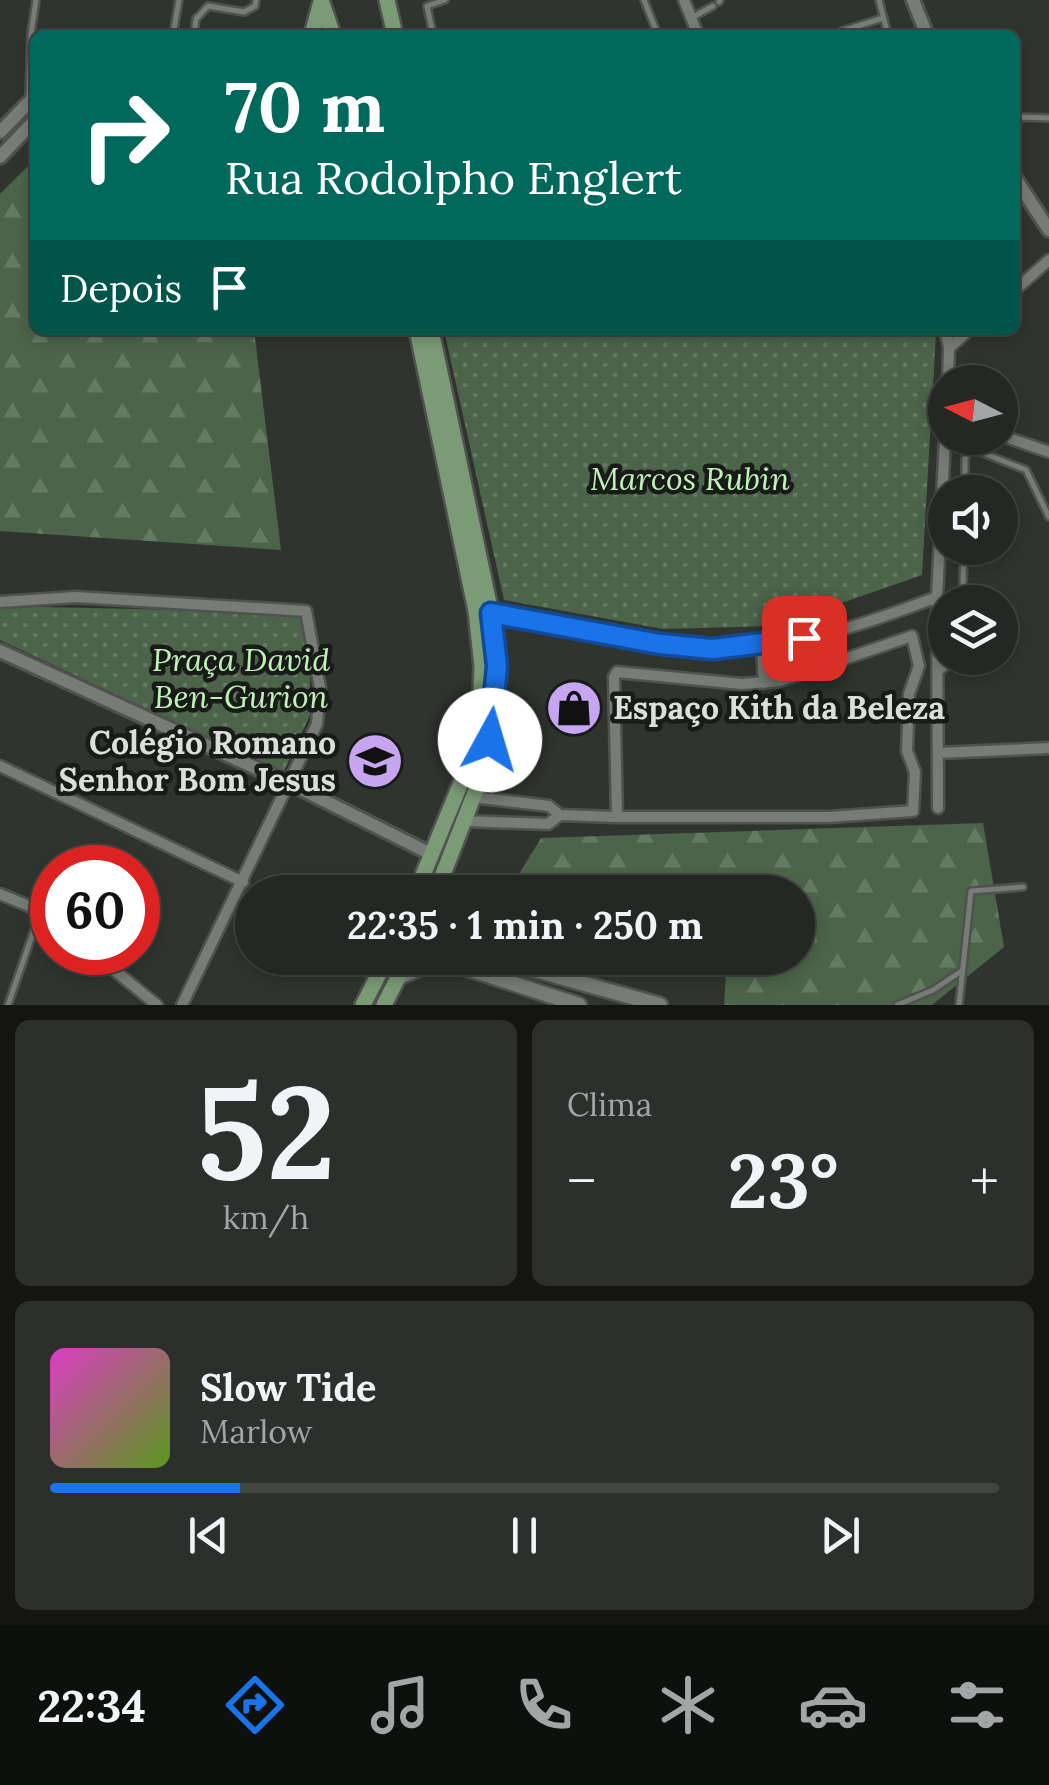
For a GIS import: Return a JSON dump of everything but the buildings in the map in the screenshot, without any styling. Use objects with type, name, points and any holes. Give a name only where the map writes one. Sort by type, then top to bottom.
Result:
[{"type":"main road","points":[[313,30],[321,0]]},
{"type":"main road","points":[[321,0],[331,30]]},
{"type":"main road","points":[[388,0],[394,30]]},
{"type":"main road","points":[[418,335],[476,611],[482,667],[480,712],[472,756],[423,875]]},
{"type":"main road","points":[[433,335],[491,613],[497,666],[495,714],[486,768],[443,875]]},
{"type":"main road","points":[[363,1005],[378,975]]},
{"type":"main road","points":[[384,1005],[399,975]]},
{"type":"main road","points":[[397,978],[403,975]]},
{"type":"main road","points":[[486,975],[579,1005]]},
{"type":"main road","points":[[553,975],[660,1005]]},
{"type":"street","points":[[684,0],[696,30]]},
{"type":"street","points":[[913,0],[924,30]]},
{"type":"street","points":[[0,132],[30,101]]},
{"type":"street","points":[[0,157],[30,125]]},
{"type":"street","points":[[1020,186],[1049,230]]},
{"type":"street","points":[[1020,286],[1049,260]]},
{"type":"street","points":[[946,335],[948,365]]},
{"type":"street","points":[[949,348],[963,335]]},
{"type":"street","points":[[1018,441],[1049,452]]},
{"type":"street","points":[[938,585],[944,455]]},
{"type":"street","points":[[0,602],[76,597],[306,610],[320,688],[318,724],[246,875]]},
{"type":"street","points":[[491,613],[660,644],[713,649],[777,644],[859,627],[928,600]]},
{"type":"street","points":[[474,797],[549,806],[560,815],[617,817],[829,817],[915,809],[915,770],[906,751],[909,694],[919,666],[911,635],[780,681],[615,674],[617,817]]},
{"type":"street","points":[[777,644],[780,681]]},
{"type":"street","points":[[762,646],[764,683]]},
{"type":"street","points":[[0,650],[291,784],[432,854]]},
{"type":"street","points":[[938,808],[939,675]]},
{"type":"street","points":[[938,753],[1049,748]]},
{"type":"street","points":[[0,766],[235,878]]},
{"type":"street","points":[[499,822],[502,800]]},
{"type":"street","points":[[464,821],[548,824],[560,815]]},
{"type":"street","points":[[0,894],[30,907]]},
{"type":"street","points":[[182,1005],[235,898]]},
{"type":"street","points":[[120,975],[157,1005]]},
{"type":"lane","points":[[32,30],[36,0]]},
{"type":"lane","points":[[175,30],[180,0]]},
{"type":"lane","points":[[195,30],[196,19],[208,6],[244,12],[251,10],[256,1],[247,0]]},
{"type":"lane","points":[[432,30],[427,6],[444,0]]},
{"type":"lane","points":[[644,0],[656,30]]},
{"type":"lane","points":[[879,0],[887,30]]},
{"type":"lane","points":[[691,18],[718,3]]},
{"type":"lane","points":[[845,30],[883,18]]},
{"type":"lane","points":[[1020,117],[1049,118]]},
{"type":"lane","points":[[964,475],[964,459],[969,451],[1026,470],[1049,517]]},
{"type":"lane","points":[[959,1005],[972,891],[1022,887]]},
{"type":"lane","points":[[8,1005],[30,940]]},
{"type":"lane","points":[[897,1005],[933,990],[962,970]]},
{"type":"green space","points":[[30,164],[30,335],[255,335],[281,550],[0,531],[0,194]]},
{"type":"green space","name":"Marcos Rubin","points":[[445,335],[936,335],[934,365],[928,365],[929,455],[922,575],[776,626],[663,629],[504,600]]},
{"type":"green space","name":"Praça David Ben-Gurion","points":[[0,606],[310,613],[310,715],[283,773],[0,640]]},
{"type":"green space","points":[[983,823],[1004,947],[932,1005],[724,1005],[726,975],[815,975],[815,875],[519,874],[541,838]]},
{"type":"place","name":"Espaço Kith da Beleza","points":[[574,708]]},
{"type":"place","name":"Colégio Romano Senhor Bom Jesus","points":[[375,761]]},
{"type":"route","points":[[490,740],[497,666],[491,613],[660,644],[713,649],[804,638]]}]
